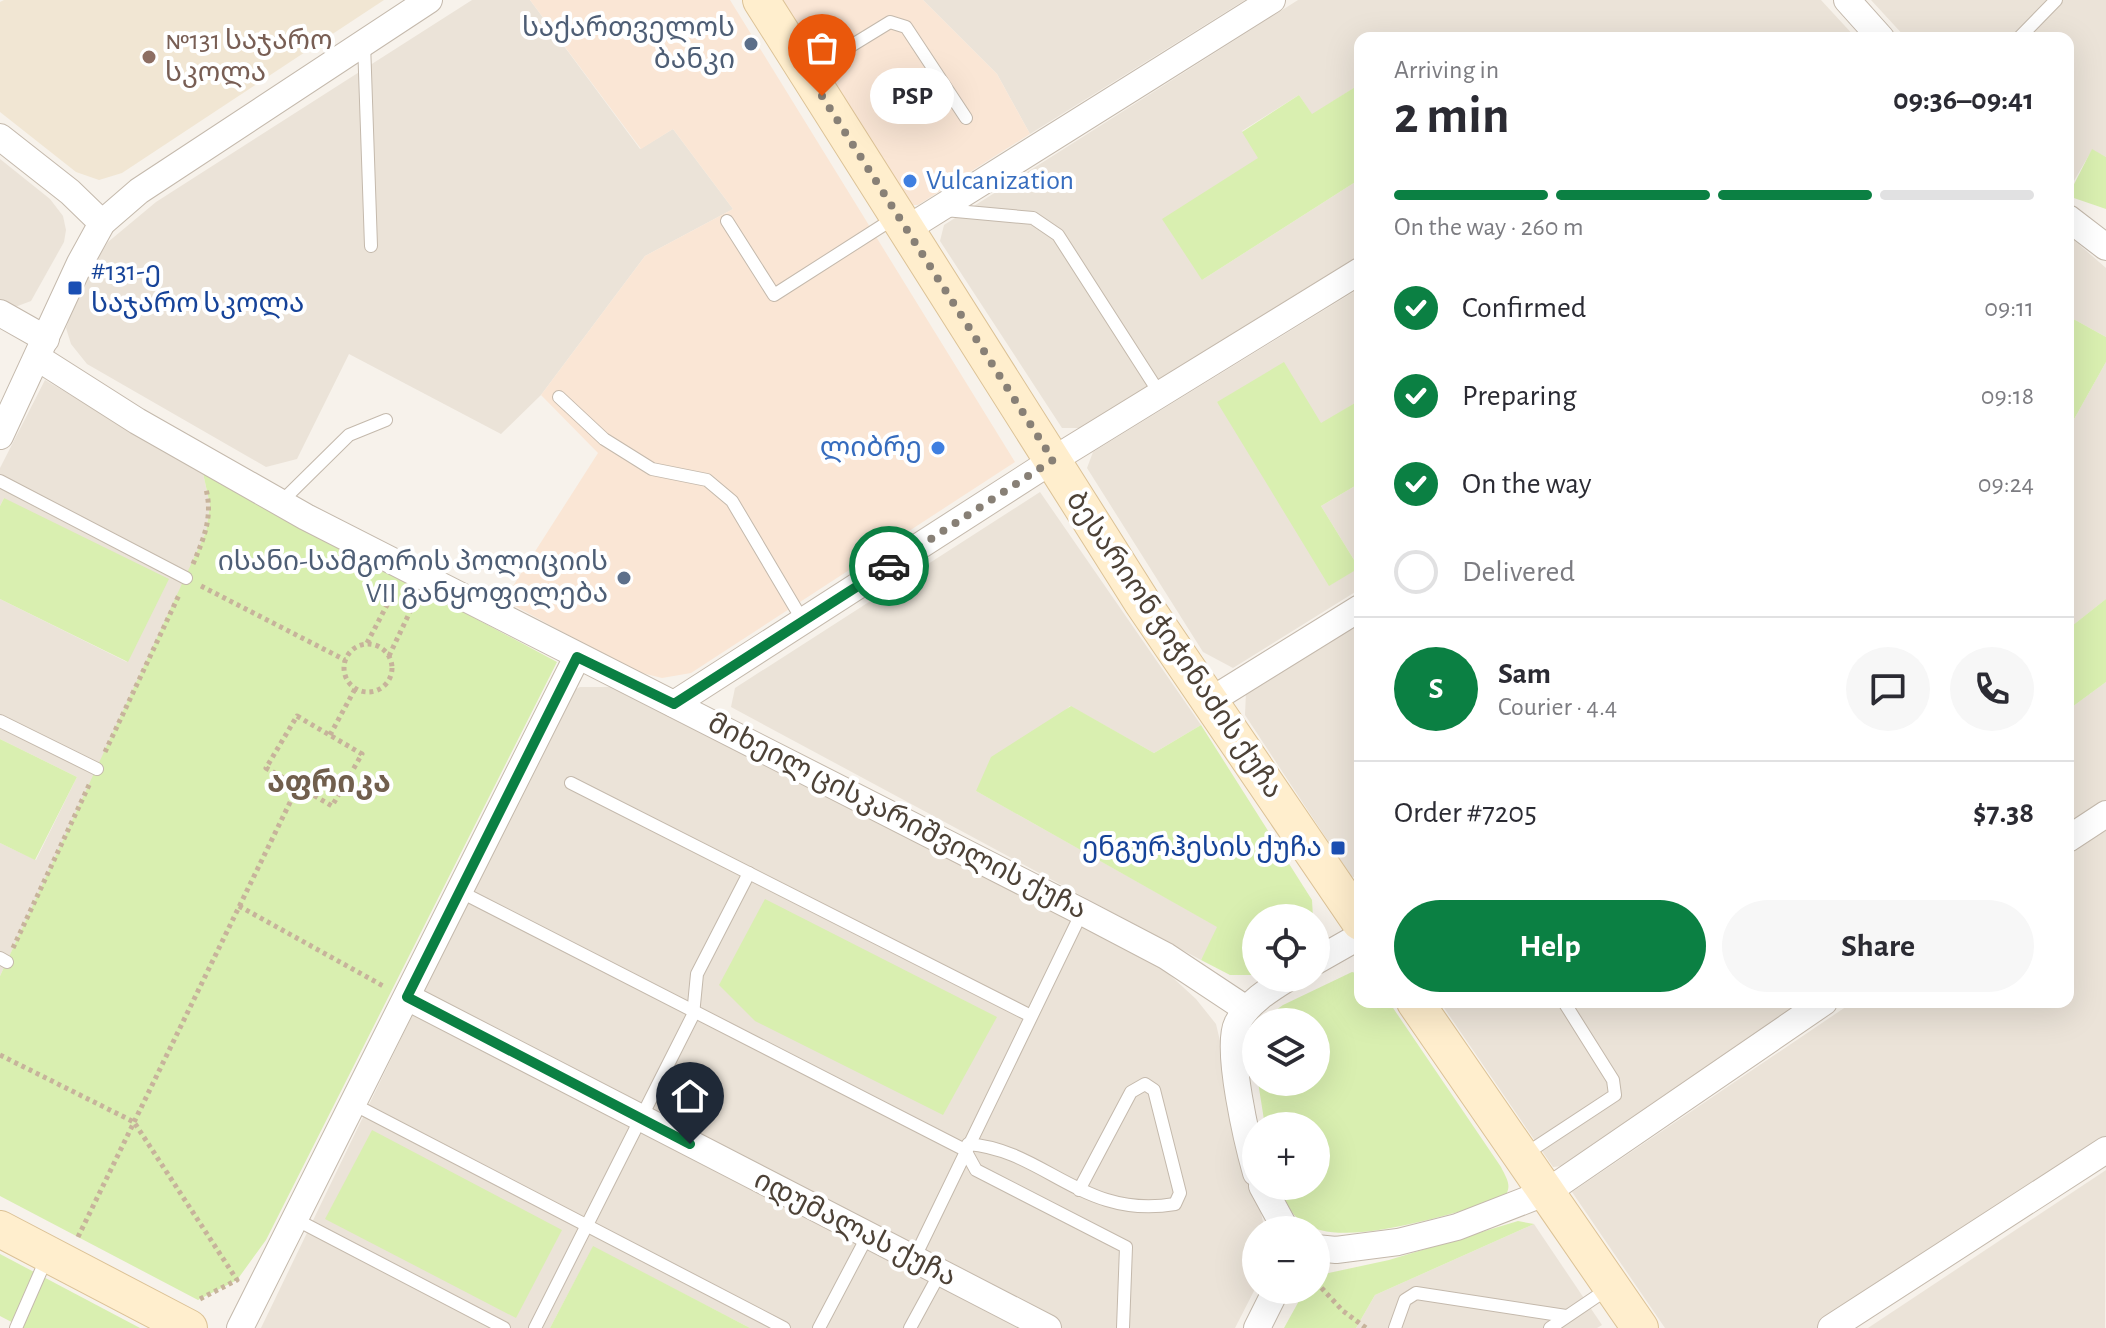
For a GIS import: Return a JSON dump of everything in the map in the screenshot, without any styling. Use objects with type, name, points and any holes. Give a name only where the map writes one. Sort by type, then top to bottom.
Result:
[{"type":"street","points":[[0,436],[80,263],[102,223],[139,191],[429,0]]},
{"type":"street","name":"ბესარიონ ჭიჭინაძის ქუჩა","points":[[761,0],[1142,602],[1354,913]]},
{"type":"street","points":[[903,222],[938,209],[1272,0]]},
{"type":"street","points":[[1847,0],[1876,32]]},
{"type":"street","points":[[0,137],[70,192],[102,223]]},
{"type":"street","points":[[2074,223],[2106,247]]},
{"type":"street","points":[[674,704],[1053,460],[1354,275]]},
{"type":"street","name":"მიხეილ ცისკარიშვილის ქუჩა","points":[[0,313],[42,348],[199,457],[280,503],[1082,912],[1166,956],[1244,1008]]},
{"type":"street","points":[[1210,701],[1354,612]]},
{"type":"street","points":[[240,1328],[577,657]]},
{"type":"street","points":[[2074,835],[2106,814]]},
{"type":"street","points":[[1330,953],[1354,939]]},
{"type":"street","points":[[1247,1008],[1269,992]]},
{"type":"street","name":"იდუმალას ქუჩა","points":[[407,997],[1048,1328]]},
{"type":"street","points":[[1419,1008],[1640,1328]]},
{"type":"street","points":[[1330,1249],[1413,1239],[1457,1227],[1547,1192],[1815,1008]]},
{"type":"street","points":[[1242,1016],[1235,1027],[1242,1117]]},
{"type":"street","points":[[1831,1328],[2106,1150]]},
{"type":"street","points":[[0,1229],[63,1245],[194,1314]]},
{"type":"street","points":[[1257,1328],[1269,1304]]},
{"type":"lane","points":[[2025,32],[2056,0]]},
{"type":"lane","points":[[807,73],[890,22],[906,27],[966,118]]},
{"type":"lane","points":[[364,43],[371,246]]},
{"type":"lane","points":[[938,209],[1033,218],[1058,235],[1160,394]]},
{"type":"lane","points":[[727,221],[774,295],[903,222]]},
{"type":"lane","points":[[559,397],[604,439],[652,469],[707,480],[732,501],[803,621]]},
{"type":"lane","points":[[280,503],[349,435],[386,420]]},
{"type":"lane","points":[[0,481],[186,578]]},
{"type":"lane","points":[[0,721],[97,769]]},
{"type":"lane","points":[[571,783],[1031,1016]]},
{"type":"lane","points":[[535,1328],[694,1011],[697,974],[749,873]]},
{"type":"lane","points":[[459,891],[966,1147],[991,1146],[1079,1190],[1099,1199],[1145,1209],[1175,1204],[1180,1193],[1154,1090],[1145,1084],[1131,1092],[1079,1190]]},
{"type":"lane","points":[[914,1259],[1082,912]]},
{"type":"lane","points":[[1522,1156],[1615,1095],[1613,1080],[1568,1008]]},
{"type":"lane","points":[[353,1104],[784,1328]]},
{"type":"lane","points":[[966,1147],[976,1170],[1126,1247],[1123,1328]]},
{"type":"lane","points":[[295,1219],[504,1328]]},
{"type":"lane","points":[[819,1328],[868,1235]]},
{"type":"lane","points":[[16,1328],[63,1245]]},
{"type":"lane","points":[[910,1328],[940,1273]]},
{"type":"lane","points":[[1550,1328],[1612,1286]]},
{"type":"lane","points":[[1395,1328],[1405,1300],[1416,1293],[1566,1316]]},
{"type":"path","points":[[3,960],[97,769],[206,532],[210,505],[199,457]]},
{"type":"path","points":[[367,644],[416,574]]},
{"type":"path","points":[[389,656],[378,646],[367,644],[355,647],[345,660],[345,676],[355,689],[371,691],[385,685],[391,671],[389,656],[416,574]]},
{"type":"path","points":[[186,578],[345,660]]},
{"type":"path","points":[[330,735],[355,689]]},
{"type":"path","points":[[297,716],[362,754],[332,806],[298,786],[266,768],[297,716]]},
{"type":"path","points":[[63,1245],[134,1122],[298,786]]},
{"type":"path","points":[[239,906],[407,997]]},
{"type":"path","points":[[0,1055],[134,1122],[237,1280],[194,1314]]},
{"type":"path","points":[[1330,1297],[1366,1328]]},
{"type":"shaded area","name":"№131 საჯარო სკოლა","points":[[384,0],[122,173],[99,180],[76,172],[0,112],[0,2]]},
{"type":"shaded area","points":[[472,0],[530,0],[640,149],[673,129],[733,209],[645,256],[541,395],[501,434],[349,354],[297,459],[266,467],[87,364],[71,344],[66,328],[83,281],[108,242],[156,202]]},
{"type":"shaded area","points":[[530,0],[730,0],[1015,462],[691,673],[662,678],[634,671],[504,600],[598,453],[541,395],[645,256],[733,209],[673,129],[641,149]]},
{"type":"shaded area","points":[[776,0],[923,0],[997,74],[1030,134],[918,205],[903,205]]},
{"type":"shaded area","points":[[923,0],[1245,0],[1030,134],[997,74]]},
{"type":"shaded area","points":[[1298,0],[1821,0],[1850,32],[1354,32],[1354,88],[1312,115],[1299,95],[1242,131],[1259,158],[1202,280],[1354,183],[1354,259],[1081,428],[1062,428],[940,241],[944,225]]},
{"type":"shaded area","points":[[1871,0],[2106,0],[2106,157],[2092,150],[2074,181],[2074,32],[1900,32]]},
{"type":"shaded area","points":[[0,159],[50,199],[63,216],[66,230],[64,242],[31,301],[15,307],[0,305]]},
{"type":"shaded area","points":[[2074,240],[2106,268],[2106,337],[2074,319]]},
{"type":"shaded area","points":[[1354,292],[1354,404],[1321,424],[1217,402],[1354,562],[1354,593],[1233,668],[1203,652],[1087,468],[1093,452]]},
{"type":"shaded area","points":[[2106,362],[2106,599],[2074,624],[2074,419]]},
{"type":"shaded area","points":[[45,380],[203,473],[210,505],[206,532],[186,578],[0,976],[0,843],[36,860],[77,777],[0,739],[0,599],[127,662],[4,498],[0,506],[0,468]]},
{"type":"shaded area","points":[[1354,487],[1354,560],[1321,506]]},
{"type":"shaded area","points":[[1040,492],[1201,725],[1154,753],[1070,706],[976,791],[1218,927],[1201,960],[731,707],[735,688]]},
{"type":"shaded area","points":[[1354,627],[1354,877],[1245,715],[1246,692]]},
{"type":"shaded area","points":[[2106,682],[2106,802],[2074,823],[2074,706]]},
{"type":"shaded area","points":[[580,687],[615,687],[1159,965],[1196,999],[1216,1024],[1242,1133],[1242,1200],[1258,1200],[1262,1216],[1242,1216],[1242,1304],[1247,1304],[1235,1328],[750,1328],[593,1247],[550,1328],[261,1328],[568,693]]},
{"type":"shaded area","points":[[2106,830],[2106,1139],[1818,1328],[1665,1328],[1572,1192],[1844,1008],[2074,1008],[2074,852]]},
{"type":"shaded area","points":[[1444,1008],[1796,1008],[1648,1106],[1573,1165],[1553,1167]]},
{"type":"shaded area","points":[[2106,1170],[2105,1328],[1868,1328]]},
{"type":"shaded area","points":[[1534,1224],[1602,1325],[1597,1328],[1356,1328],[1375,1295]]},
{"type":"green space","points":[[1354,88],[1354,183],[1202,280],[1162,219],[1258,158],[1242,132],[1299,95],[1312,114]]},
{"type":"green space","points":[[2092,149],[2106,157],[2106,209],[2074,198],[2074,184]]},
{"type":"green space","points":[[2074,319],[2106,337],[2106,362],[2074,419]]},
{"type":"green space","points":[[1284,362],[1321,423],[1354,404],[1354,487],[1321,506],[1354,560],[1354,571],[1329,586],[1217,402]]},
{"type":"green space","points":[[203,473],[557,662],[266,1240],[237,1280],[198,1300],[0,1196],[0,976],[206,532],[210,505]]},
{"type":"green space","points":[[4,498],[169,579],[128,662],[0,599],[0,506]]},
{"type":"green space","points":[[2106,599],[2106,682],[2074,706],[2074,624]]},
{"type":"green space","points":[[1071,706],[1154,753],[1201,725],[1312,904],[1242,904],[1242,975],[1230,975],[1201,960],[1217,927],[976,791],[991,757]]},
{"type":"green space","points":[[0,739],[77,777],[35,860],[0,843]]},
{"type":"green space","points":[[765,899],[997,1017],[943,1115],[755,1021],[719,985]]},
{"type":"green space","points":[[1354,972],[1354,1008],[1393,1008],[1501,1167],[1508,1188],[1502,1200],[1429,1220],[1370,1231],[1330,1231],[1330,1216],[1296,1216],[1285,1200],[1330,1200],[1330,1112],[1263,1112],[1260,1096],[1330,1096],[1330,1008],[1279,1008],[1310,992],[1330,992],[1330,983]]},
{"type":"green space","points":[[372,1130],[562,1230],[516,1318],[325,1219]]},
{"type":"green space","points":[[1518,1221],[1534,1224],[1375,1295],[1356,1328],[1284,1328],[1297,1304],[1330,1304],[1330,1273],[1389,1260]]},
{"type":"green space","points":[[593,1246],[750,1328],[550,1328]]},
{"type":"green space","points":[[0,1254],[140,1328],[23,1328],[0,1316]]},
{"type":"way so far","points":[[822,96],[1053,460],[889,566]]},
{"type":"place","name":"საქართველოს ბანკი","points":[[751,44]]},
{"type":"place","name":"№131 საჯარო სკოლა","points":[[149,57]]},
{"type":"place","name":"PSP","points":[[822,96]]},
{"type":"place","name":"Vulcanization","points":[[910,181]]},
{"type":"place","name":"#131-ე საჯარო სკოლა","points":[[75,288]]},
{"type":"place","name":"ლიბრე","points":[[938,448]]},
{"type":"place","name":"ისანი-სამგორის პოლიციის VII განყოფილება","points":[[624,578]]},
{"type":"place","name":"ენგურჰესის ქუჩა","points":[[1338,848]]},
{"type":"district","name":"აფრიკა","points":[[329,783]]},
{"type":"route","points":[[690,1144],[407,997],[577,657],[674,704],[889,566]]}]
